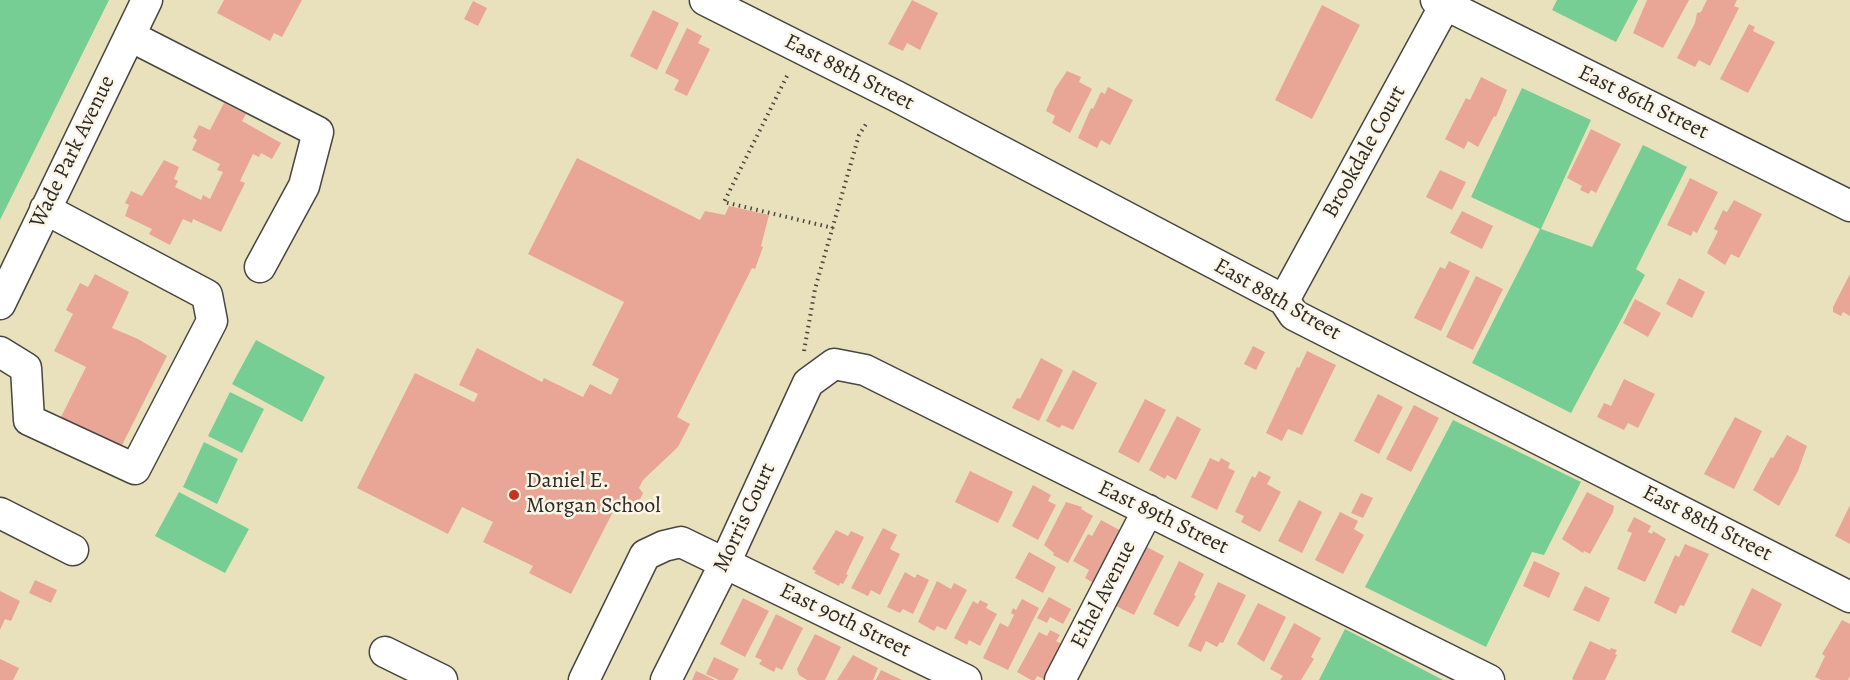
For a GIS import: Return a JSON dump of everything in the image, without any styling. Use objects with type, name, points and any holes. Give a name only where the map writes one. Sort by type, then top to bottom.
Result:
[{"type":"street","name":"Wade Park Avenue","points":[[0,304],[147,0]]},
{"type":"street","name":"East 88th Street","points":[[705,0],[1284,300],[1294,315],[1850,597]]},
{"type":"street","name":"Brookdale Court","points":[[1284,300],[1441,2]]},
{"type":"street","name":"East 86th Street","points":[[1441,2],[1850,206]]},
{"type":"street","points":[[130,36],[318,132],[304,186],[260,267]]},
{"type":"street","points":[[0,352],[26,368],[29,420],[135,469],[212,321],[207,295],[45,210]]},
{"type":"street","name":"East 89th Street","points":[[834,364],[865,370],[1489,680]]},
{"type":"street","name":"Morris Court","points":[[666,680],[725,563],[808,383],[834,364]]},
{"type":"street","name":"Ethel Avenue","points":[[1060,680],[1148,510]]},
{"type":"street","points":[[0,513],[73,550]]},
{"type":"street","name":"East 90th Street","points":[[584,680],[645,555],[664,546],[681,542],[966,680]]},
{"type":"street","points":[[385,652],[442,680]]},
{"type":"path","points":[[787,76],[724,202],[833,228]]},
{"type":"path","points":[[803,355],[815,289],[859,135],[868,121]]},
{"type":"green space","points":[[0,0],[109,0],[0,220]]},
{"type":"green space","points":[[1557,0],[1638,0],[1616,42],[1552,10]]},
{"type":"green space","points":[[1522,88],[1591,120],[1541,229],[1592,247],[1643,145],[1687,167],[1636,269],[1645,275],[1571,413],[1472,363],[1540,229],[1471,197]]},
{"type":"green space","points":[[256,340],[325,377],[302,422],[232,384]]},
{"type":"green space","points":[[230,392],[264,409],[242,453],[208,436]]},
{"type":"green space","points":[[1453,420],[1581,482],[1544,555],[1532,552],[1486,647],[1365,587]]},
{"type":"green space","points":[[204,442],[238,459],[217,504],[183,487]]},
{"type":"green space","points":[[179,492],[249,529],[225,573],[155,536]]},
{"type":"green space","points":[[1345,629],[1443,680],[1319,680]]},
{"type":"building","points":[[224,0],[302,0],[282,37],[274,33],[270,41],[217,13]]},
{"type":"building","points":[[912,0],[938,13],[920,50],[907,43],[903,51],[888,44]]},
{"type":"building","points":[[1647,0],[1689,0],[1663,48],[1633,33]]},
{"type":"building","points":[[1707,0],[1737,0],[1734,6],[1739,8],[1710,66],[1699,60],[1695,67],[1677,58],[1695,23],[1697,13],[1701,12]]},
{"type":"building","points":[[473,1],[487,8],[478,26],[464,19]]},
{"type":"building","points":[[1322,5],[1360,25],[1312,119],[1275,100]]},
{"type":"building","points":[[653,10],[679,23],[657,70],[630,56]]},
{"type":"building","points":[[1749,24],[1755,27],[1753,31],[1775,42],[1748,93],[1720,79]]},
{"type":"building","points":[[687,28],[702,36],[698,43],[710,49],[687,96],[674,90],[679,80],[665,73]]},
{"type":"building","points":[[1067,71],[1081,77],[1079,82],[1092,89],[1070,133],[1052,123],[1055,116],[1046,111],[1055,89]]},
{"type":"building","points":[[1481,77],[1507,90],[1496,117],[1494,116],[1478,147],[1468,141],[1464,149],[1445,139],[1466,98],[1470,100]]},
{"type":"building","points":[[1108,87],[1133,100],[1110,145],[1101,140],[1097,148],[1078,138],[1091,108],[1093,109],[1101,92],[1105,94]]},
{"type":"building","points":[[224,103],[246,114],[242,121],[281,143],[272,159],[261,153],[259,157],[253,154],[240,181],[245,183],[221,232],[193,219],[192,223],[183,219],[170,245],[149,234],[152,229],[125,216],[129,205],[125,203],[131,191],[142,196],[164,160],[179,167],[174,179],[178,181],[175,187],[201,200],[203,195],[210,199],[223,172],[217,170],[220,164],[192,150],[197,140],[193,137],[199,125],[210,130]]},
{"type":"building","points":[[1591,129],[1621,144],[1596,193],[1591,190],[1589,194],[1580,190],[1582,186],[1567,178]]},
{"type":"building","points":[[577,158],[700,220],[705,211],[725,215],[729,206],[769,215],[761,246],[763,247],[755,269],[752,268],[677,417],[690,424],[678,447],[643,480],[639,488],[643,493],[636,508],[619,500],[571,594],[529,573],[533,566],[483,542],[493,522],[462,507],[448,534],[357,488],[415,373],[474,402],[478,394],[459,385],[477,348],[542,382],[544,378],[583,397],[590,384],[611,395],[619,379],[592,365],[624,302],[528,254]]},
{"type":"building","points":[[1440,170],[1466,182],[1452,210],[1426,197]]},
{"type":"building","points":[[1690,178],[1718,192],[1697,233],[1693,231],[1691,236],[1667,225]]},
{"type":"building","points":[[1734,200],[1762,214],[1739,258],[1731,254],[1725,265],[1707,253],[1718,231],[1714,229],[1723,210],[1727,212]]},
{"type":"building","points":[[1462,211],[1493,226],[1482,249],[1450,233]]},
{"type":"building","points":[[1449,261],[1470,271],[1441,331],[1414,318],[1440,267],[1445,269]]},
{"type":"building","points":[[95,274],[129,292],[112,328],[138,339],[167,356],[117,455],[57,425],[86,367],[54,351],[73,314],[66,310],[80,283],[88,287]]},
{"type":"building","points":[[1850,274],[1850,316],[1843,312],[1841,316],[1833,312],[1833,307]]},
{"type":"building","points":[[1476,276],[1503,289],[1473,350],[1446,337]]},
{"type":"building","points":[[1679,278],[1705,292],[1692,318],[1666,304]]},
{"type":"building","points":[[1635,299],[1661,313],[1648,337],[1623,323]]},
{"type":"building","points":[[1253,346],[1265,352],[1256,370],[1244,364]]},
{"type":"building","points":[[1307,351],[1336,365],[1302,435],[1288,429],[1282,441],[1266,433]]},
{"type":"building","points":[[1041,358],[1063,370],[1039,421],[1012,408],[1017,398],[1020,399]]},
{"type":"building","points":[[1073,370],[1097,383],[1073,430],[1062,425],[1059,428],[1046,421]]},
{"type":"building","points":[[1624,379],[1655,394],[1638,428],[1628,423],[1624,430],[1597,417],[1604,403],[1611,406]]},
{"type":"building","points":[[1378,394],[1403,407],[1379,454],[1354,441]]},
{"type":"building","points":[[1145,399],[1166,410],[1139,463],[1118,452]]},
{"type":"building","points":[[1414,405],[1439,418],[1411,472],[1386,459]]},
{"type":"building","points":[[1177,416],[1201,429],[1176,480],[1167,475],[1165,479],[1149,470]]},
{"type":"building","points":[[1735,417],[1762,431],[1734,489],[1704,474]]},
{"type":"building","points":[[1787,435],[1807,446],[1798,471],[1779,506],[1753,490],[1771,457],[1773,458]]},
{"type":"building","points":[[1210,458],[1219,462],[1221,458],[1230,463],[1228,468],[1235,471],[1217,510],[1191,497]]},
{"type":"building","points":[[970,471],[1013,492],[998,523],[955,502]]},
{"type":"building","points":[[1259,471],[1271,477],[1267,484],[1281,492],[1260,532],[1241,522],[1244,516],[1235,512],[1252,476],[1255,478]]},
{"type":"building","points":[[1033,485],[1051,495],[1048,501],[1056,505],[1038,540],[1012,526]]},
{"type":"building","points":[[1587,492],[1614,506],[1590,554],[1584,551],[1583,553],[1562,539]]},
{"type":"building","points":[[1361,493],[1373,498],[1363,518],[1351,513]]},
{"type":"building","points":[[1299,500],[1322,512],[1302,553],[1278,541]]},
{"type":"building","points":[[1066,502],[1082,507],[1081,509],[1093,516],[1068,563],[1053,555],[1054,553],[1044,545]]},
{"type":"building","points":[[1850,505],[1850,544],[1835,536]]},
{"type":"building","points":[[1340,512],[1358,521],[1354,529],[1364,535],[1343,574],[1315,560]]},
{"type":"building","points":[[1634,517],[1651,526],[1648,532],[1652,534],[1653,531],[1666,539],[1645,582],[1617,569],[1632,533],[1627,531]]},
{"type":"building","points":[[1101,520],[1125,533],[1097,585],[1085,578],[1089,570],[1073,561],[1088,534],[1092,536]]},
{"type":"building","points":[[883,528],[897,535],[890,549],[900,554],[880,595],[871,590],[868,596],[851,588]]},
{"type":"building","points":[[836,530],[848,536],[851,531],[864,537],[846,574],[848,575],[843,584],[840,583],[839,586],[814,573],[816,571],[812,569]]},
{"type":"building","points":[[1685,544],[1709,554],[1684,606],[1680,605],[1676,614],[1654,603],[1675,555],[1679,557]]},
{"type":"building","points":[[1143,545],[1164,556],[1134,615],[1112,604]]},
{"type":"building","points":[[1029,552],[1056,567],[1043,593],[1015,578]]},
{"type":"building","points":[[1179,561],[1204,574],[1194,595],[1196,596],[1178,627],[1153,614]]},
{"type":"building","points":[[1534,561],[1560,573],[1549,598],[1523,586]]},
{"type":"building","points":[[905,572],[915,578],[917,574],[929,580],[913,614],[903,609],[900,613],[887,607]]},
{"type":"building","points":[[35,580],[57,590],[51,603],[29,593]]},
{"type":"building","points":[[937,581],[951,589],[954,583],[967,590],[946,630],[937,626],[934,631],[918,622]]},
{"type":"building","points":[[1218,582],[1246,595],[1223,643],[1220,642],[1217,647],[1206,641],[1201,652],[1188,646]]},
{"type":"building","points":[[1585,586],[1610,598],[1599,622],[1573,610]]},
{"type":"building","points":[[1752,588],[1782,604],[1761,647],[1731,632]]},
{"type":"building","points":[[0,591],[20,601],[11,621],[5,619],[0,630]]},
{"type":"building","points":[[1049,597],[1071,609],[1063,624],[1050,617],[1047,623],[1037,618]]},
{"type":"building","points":[[743,598],[769,611],[745,657],[720,644]]},
{"type":"building","points":[[1022,599],[1039,608],[1008,670],[983,658],[1000,623],[1008,627],[1014,615],[1011,613],[1013,608],[1016,610]]},
{"type":"building","points":[[980,600],[988,604],[986,608],[997,614],[980,646],[969,640],[967,645],[954,638],[973,601],[978,604]]},
{"type":"building","points":[[1258,603],[1286,617],[1264,662],[1237,644]]},
{"type":"building","points":[[776,614],[803,628],[782,670],[776,667],[774,672],[759,664],[762,660],[755,657]]},
{"type":"building","points":[[1842,620],[1850,624],[1850,676],[1848,680],[1821,680],[1815,677],[1825,656],[1822,654]]},
{"type":"building","points":[[1294,623],[1321,638],[1311,657],[1314,659],[1301,680],[1280,680],[1283,676],[1270,669]]},
{"type":"building","points":[[1050,630],[1060,635],[1056,641],[1065,646],[1046,680],[1037,676],[1035,680],[1031,680],[1017,672],[1039,632],[1047,636]]},
{"type":"building","points":[[815,634],[841,647],[825,680],[807,680],[799,675],[797,669]]},
{"type":"building","points":[[1590,641],[1610,650],[1611,648],[1617,650],[1615,654],[1617,655],[1605,680],[1574,680],[1572,679]]},
{"type":"building","points":[[853,655],[878,668],[873,680],[837,680]]},
{"type":"building","points":[[714,657],[739,669],[733,680],[719,680],[706,674]]},
{"type":"building","points":[[0,659],[19,668],[13,680],[0,680]]},
{"type":"building","points":[[881,670],[902,680],[876,680]]},
{"type":"building","points":[[696,671],[705,675],[715,680],[692,680]]},
{"type":"place","name":"Daniel E. Morgan School","points":[[514,495]]}]
